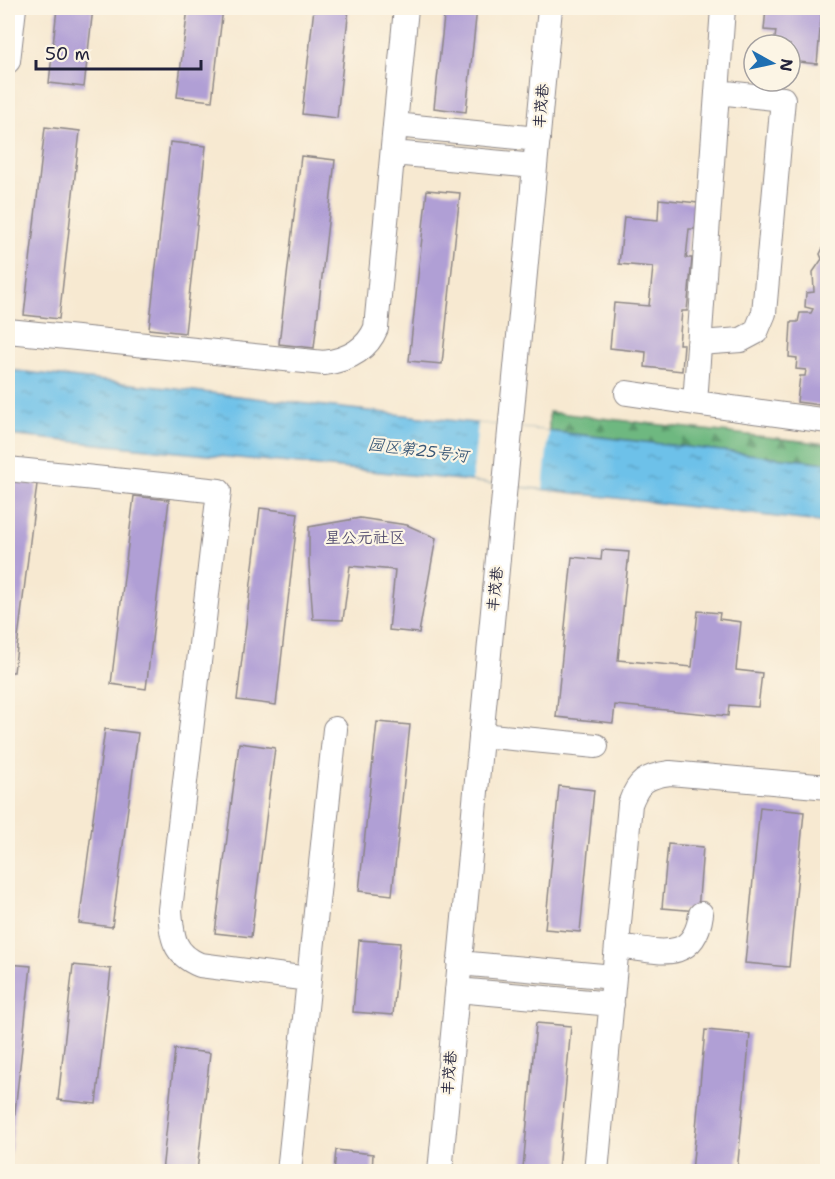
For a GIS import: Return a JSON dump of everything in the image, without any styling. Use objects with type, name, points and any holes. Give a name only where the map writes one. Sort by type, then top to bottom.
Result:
[{"type":"street","points":[[8,61],[14,8]]},
{"type":"street","points":[[8,331],[311,363],[334,362],[349,356],[371,341],[376,328],[406,8]]},
{"type":"street","name":"丰茂巷","points":[[440,1172],[550,8]]},
{"type":"street","points":[[694,404],[723,8]]},
{"type":"street","points":[[699,343],[741,340],[756,332],[764,313],[783,99],[717,92]]},
{"type":"street","points":[[395,125],[538,139]]},
{"type":"street","points":[[393,153],[535,166]]},
{"type":"street","points":[[627,393],[828,421]]},
{"type":"street","points":[[8,469],[219,491],[170,910],[172,934],[178,951],[188,960],[200,965],[309,980]]},
{"type":"street","points":[[289,1172],[335,729]]},
{"type":"street","points":[[481,735],[596,746]]},
{"type":"street","points":[[596,1172],[630,804],[636,789],[656,774],[670,772],[828,787]]},
{"type":"street","points":[[617,946],[666,951],[683,949],[694,939],[699,928],[701,914]]},
{"type":"street","points":[[459,963],[614,977]]},
{"type":"street","points":[[457,990],[612,1004]]},
{"type":"green space","points":[[549,412],[827,444],[827,463],[549,431]]},
{"type":"water","name":"园区第25号河","points":[[8,370],[827,463],[827,523],[480,482],[8,435]]},
{"type":"pier","points":[[478,423],[549,431],[543,489],[472,481]]},
{"type":"building","points":[[57,8],[93,8],[84,87],[49,83]]},
{"type":"building","points":[[188,8],[223,8],[212,101],[177,97]]},
{"type":"building","points":[[314,8],[349,8],[337,118],[302,114]]},
{"type":"building","points":[[445,8],[477,8],[466,112],[434,108]]},
{"type":"building","points":[[766,8],[822,8],[817,64],[802,62],[802,33],[776,33],[776,31],[764,30]]},
{"type":"building","points":[[45,127],[80,131],[59,319],[24,315]]},
{"type":"building","points":[[170,142],[206,146],[185,333],[149,329]]},
{"type":"building","points":[[301,156],[335,160],[314,348],[279,344]]},
{"type":"building","points":[[427,190],[460,193],[442,364],[409,361]]},
{"type":"building","points":[[659,199],[698,203],[695,229],[689,229],[686,258],[692,258],[687,311],[682,311],[679,344],[684,344],[682,371],[645,367],[646,352],[610,348],[614,303],[649,306],[653,267],[619,264],[624,217],[658,220]]},
{"type":"building","points":[[824,246],[828,248],[828,406],[797,402],[800,376],[805,376],[806,370],[796,369],[797,358],[789,357],[791,322],[798,322],[800,313],[811,313],[813,309],[805,307],[806,293],[814,292],[813,272],[822,259],[820,254]]},
{"type":"building","points":[[8,480],[37,484],[14,672],[8,672]]},
{"type":"building","points":[[134,496],[169,500],[146,689],[111,684]]},
{"type":"building","points":[[260,508],[298,513],[276,705],[237,700]]},
{"type":"building","points":[[360,518],[407,525],[436,538],[419,633],[389,630],[395,570],[350,566],[343,620],[313,619],[309,527]]},
{"type":"building","points":[[602,550],[629,552],[618,660],[692,667],[698,611],[720,613],[719,619],[741,622],[736,670],[762,673],[758,707],[729,705],[728,716],[615,705],[613,723],[556,717],[572,557],[601,560]]},
{"type":"building","points":[[377,722],[410,725],[392,895],[359,891]]},
{"type":"building","points":[[105,729],[138,733],[112,927],[79,923]]},
{"type":"building","points":[[239,743],[275,748],[251,937],[215,933]]},
{"type":"building","points":[[559,786],[594,790],[580,932],[545,929]]},
{"type":"building","points":[[760,807],[804,812],[789,967],[745,963]]},
{"type":"building","points":[[668,844],[703,847],[698,911],[662,908]]},
{"type":"building","points":[[359,940],[400,943],[393,1015],[353,1012]]},
{"type":"building","points":[[8,964],[31,966],[10,1157],[8,1156]]},
{"type":"building","points":[[73,965],[111,969],[96,1104],[58,1100]]},
{"type":"building","points":[[536,1023],[571,1026],[558,1171],[523,1168]]},
{"type":"building","points":[[705,1030],[750,1034],[737,1172],[692,1172]]},
{"type":"building","points":[[175,1049],[210,1053],[197,1172],[162,1172]]},
{"type":"building","points":[[336,1150],[373,1154],[372,1172],[334,1172]]},
{"type":"district","name":"星公元社区","points":[[365,537]]}]
